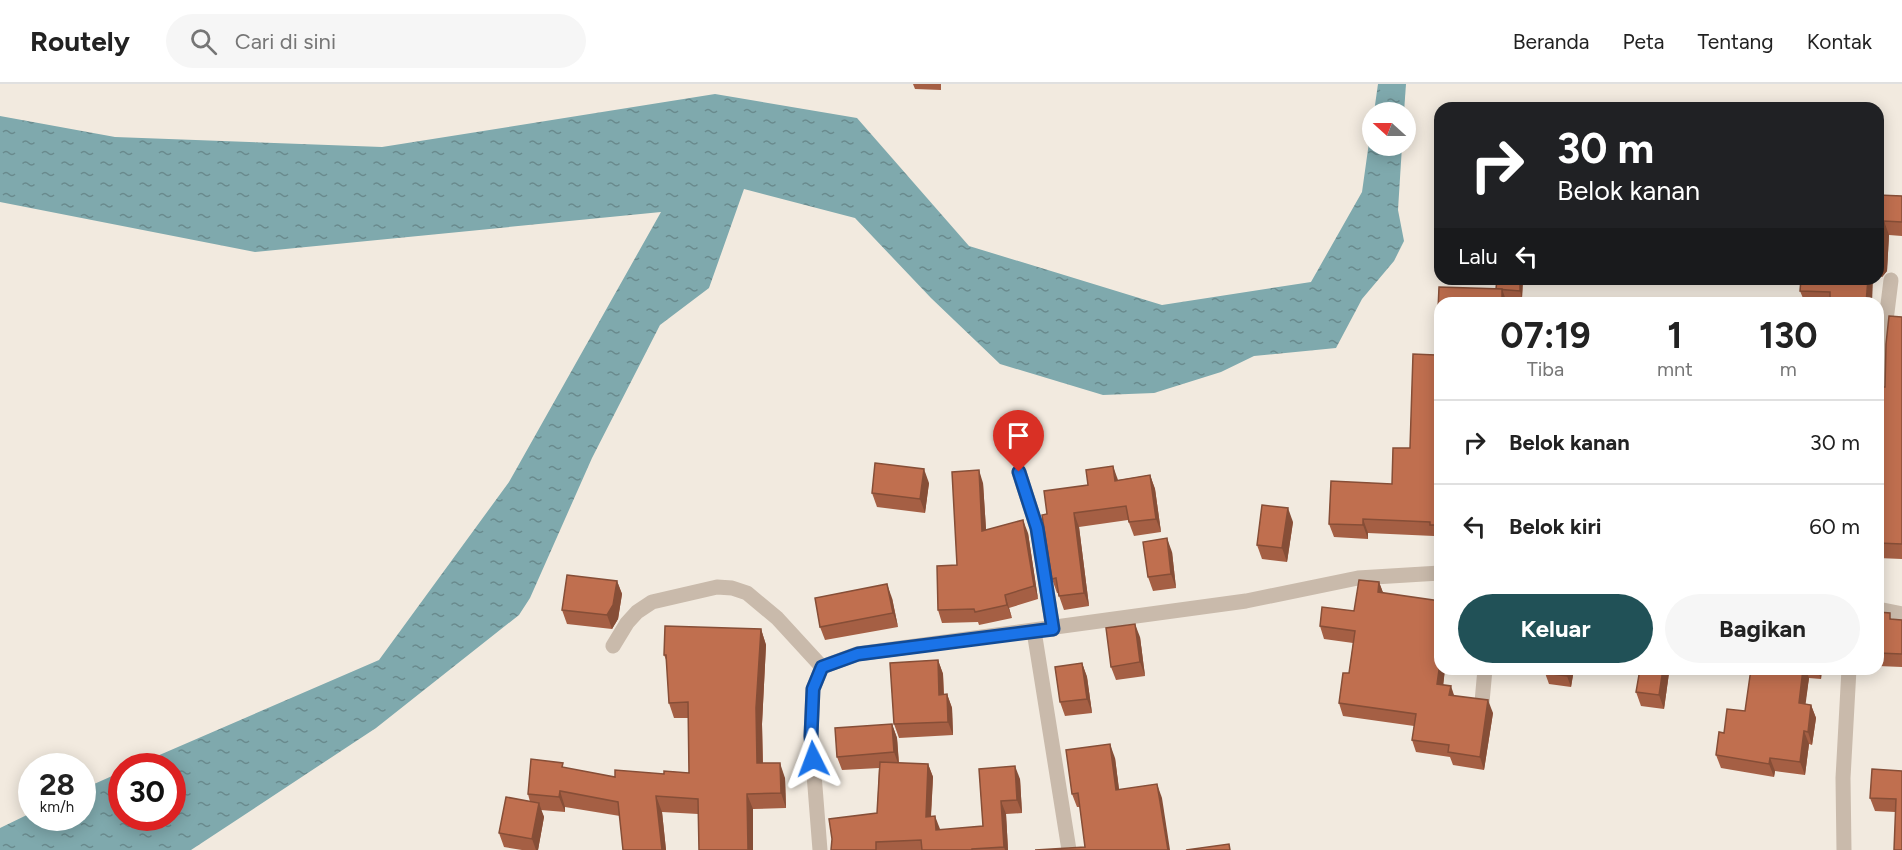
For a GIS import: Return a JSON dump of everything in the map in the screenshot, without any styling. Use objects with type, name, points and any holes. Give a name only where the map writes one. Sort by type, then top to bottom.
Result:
[{"type":"street","points":[[1884,337],[1891,280]]},
{"type":"street","points":[[1019,472],[1037,528],[1053,629]]},
{"type":"street","points":[[820,850],[811,736],[813,689],[822,667],[858,654],[1246,601],[1358,578],[1434,573]]},
{"type":"street","points":[[613,645],[627,623],[652,602],[717,587],[732,588],[747,593],[777,618],[822,667]]},
{"type":"street","points":[[1884,610],[1902,614]]},
{"type":"street","points":[[1034,631],[1069,850]]},
{"type":"street","points":[[1482,702],[1484,675]]},
{"type":"street","points":[[1844,850],[1843,777],[1849,675]]},
{"type":"water","points":[[1378,84],[1406,84],[1405,102],[1375,102]]},
{"type":"water","points":[[715,94],[857,118],[969,246],[1162,305],[1311,282],[1362,192],[1367,156],[1401,156],[1398,210],[1404,241],[1394,261],[1362,299],[1336,348],[1254,356],[1221,372],[1154,393],[1103,395],[1000,364],[931,298],[855,218],[744,189],[709,288],[660,325],[592,458],[530,598],[519,615],[376,728],[191,850],[0,850],[0,828],[18,819],[18,831],[96,831],[96,783],[108,778],[108,831],[186,831],[186,753],[164,753],[379,660],[509,482],[661,212],[255,252],[0,202],[0,116],[115,137],[382,147]]},
{"type":"building","points":[[1884,195],[1902,196],[1902,222],[1884,221]]},
{"type":"building","points":[[1496,285],[1520,285],[1520,291],[1496,289]]},
{"type":"building","points":[[1800,285],[1868,285],[1866,297],[1830,297],[1830,292],[1800,291]]},
{"type":"building","points":[[1439,287],[1502,289],[1502,297],[1439,297]]},
{"type":"building","points":[[1889,316],[1902,317],[1902,544],[1884,543],[1886,344]]},
{"type":"building","points":[[1413,354],[1434,355],[1434,525],[1430,525],[1430,522],[1363,519],[1363,525],[1329,524],[1331,481],[1392,484],[1393,448],[1410,448]]},
{"type":"building","points":[[875,463],[924,469],[920,499],[872,493]]},
{"type":"building","points":[[1113,466],[1115,481],[1150,475],[1156,519],[1129,522],[1126,506],[1074,513],[1084,593],[1059,596],[1056,578],[1052,579],[1042,515],[1047,514],[1044,491],[1088,485],[1086,470]]},
{"type":"building","points":[[979,470],[982,531],[1023,520],[1034,586],[1005,595],[1007,605],[975,612],[974,609],[938,610],[937,566],[957,565],[952,472]]},
{"type":"building","points":[[1262,505],[1288,508],[1282,548],[1257,545]]},
{"type":"building","points":[[1167,538],[1171,574],[1148,577],[1143,542]]},
{"type":"building","points":[[567,575],[617,581],[613,605],[607,615],[562,610]]},
{"type":"building","points":[[1359,580],[1379,582],[1378,592],[1434,600],[1434,675],[1438,675],[1437,684],[1451,686],[1449,695],[1488,700],[1480,757],[1448,752],[1449,745],[1412,740],[1416,714],[1339,703],[1343,673],[1349,673],[1355,631],[1320,626],[1322,607],[1354,611]]},
{"type":"building","points":[[887,584],[893,613],[820,627],[815,598]]},
{"type":"building","points":[[1884,612],[1890,613],[1890,619],[1902,620],[1902,654],[1884,653]]},
{"type":"building","points":[[1135,624],[1140,662],[1111,667],[1106,628]]},
{"type":"building","points":[[665,626],[761,629],[756,708],[757,763],[780,763],[781,793],[747,794],[748,850],[699,850],[698,799],[656,796],[662,850],[623,850],[618,802],[560,791],[559,797],[528,794],[531,759],[563,763],[562,767],[615,777],[615,770],[664,774],[664,771],[689,773],[688,702],[669,703],[666,655],[664,655]]},
{"type":"building","points":[[938,660],[939,695],[947,694],[948,722],[894,724],[890,663]]},
{"type":"building","points":[[1082,663],[1087,699],[1060,702],[1055,667]]},
{"type":"building","points":[[1639,675],[1662,675],[1659,695],[1636,692]]},
{"type":"building","points":[[1750,675],[1802,675],[1799,703],[1811,705],[1808,732],[1804,731],[1800,762],[1770,758],[1769,764],[1716,755],[1719,732],[1724,733],[1727,709],[1745,711]]},
{"type":"building","points":[[892,724],[894,752],[837,757],[835,728]]},
{"type":"building","points":[[1110,744],[1116,790],[1157,784],[1168,850],[1035,850],[1085,847],[1078,793],[1072,794],[1066,750]]},
{"type":"building","points":[[880,762],[928,764],[926,817],[935,816],[936,830],[983,826],[979,769],[1015,766],[1017,800],[1001,801],[1004,847],[972,850],[922,850],[921,840],[876,842],[876,850],[831,850],[829,819],[877,813]]},
{"type":"building","points":[[1872,769],[1902,771],[1902,850],[1894,850],[1896,799],[1870,798]]},
{"type":"building","points":[[506,797],[539,803],[532,839],[499,833]]},
{"type":"building","points":[[1229,844],[1230,850],[1186,850]]},
{"type":"route","points":[[813,759],[811,736],[813,689],[822,667],[858,654],[1053,629],[1037,528],[1019,472]]}]
